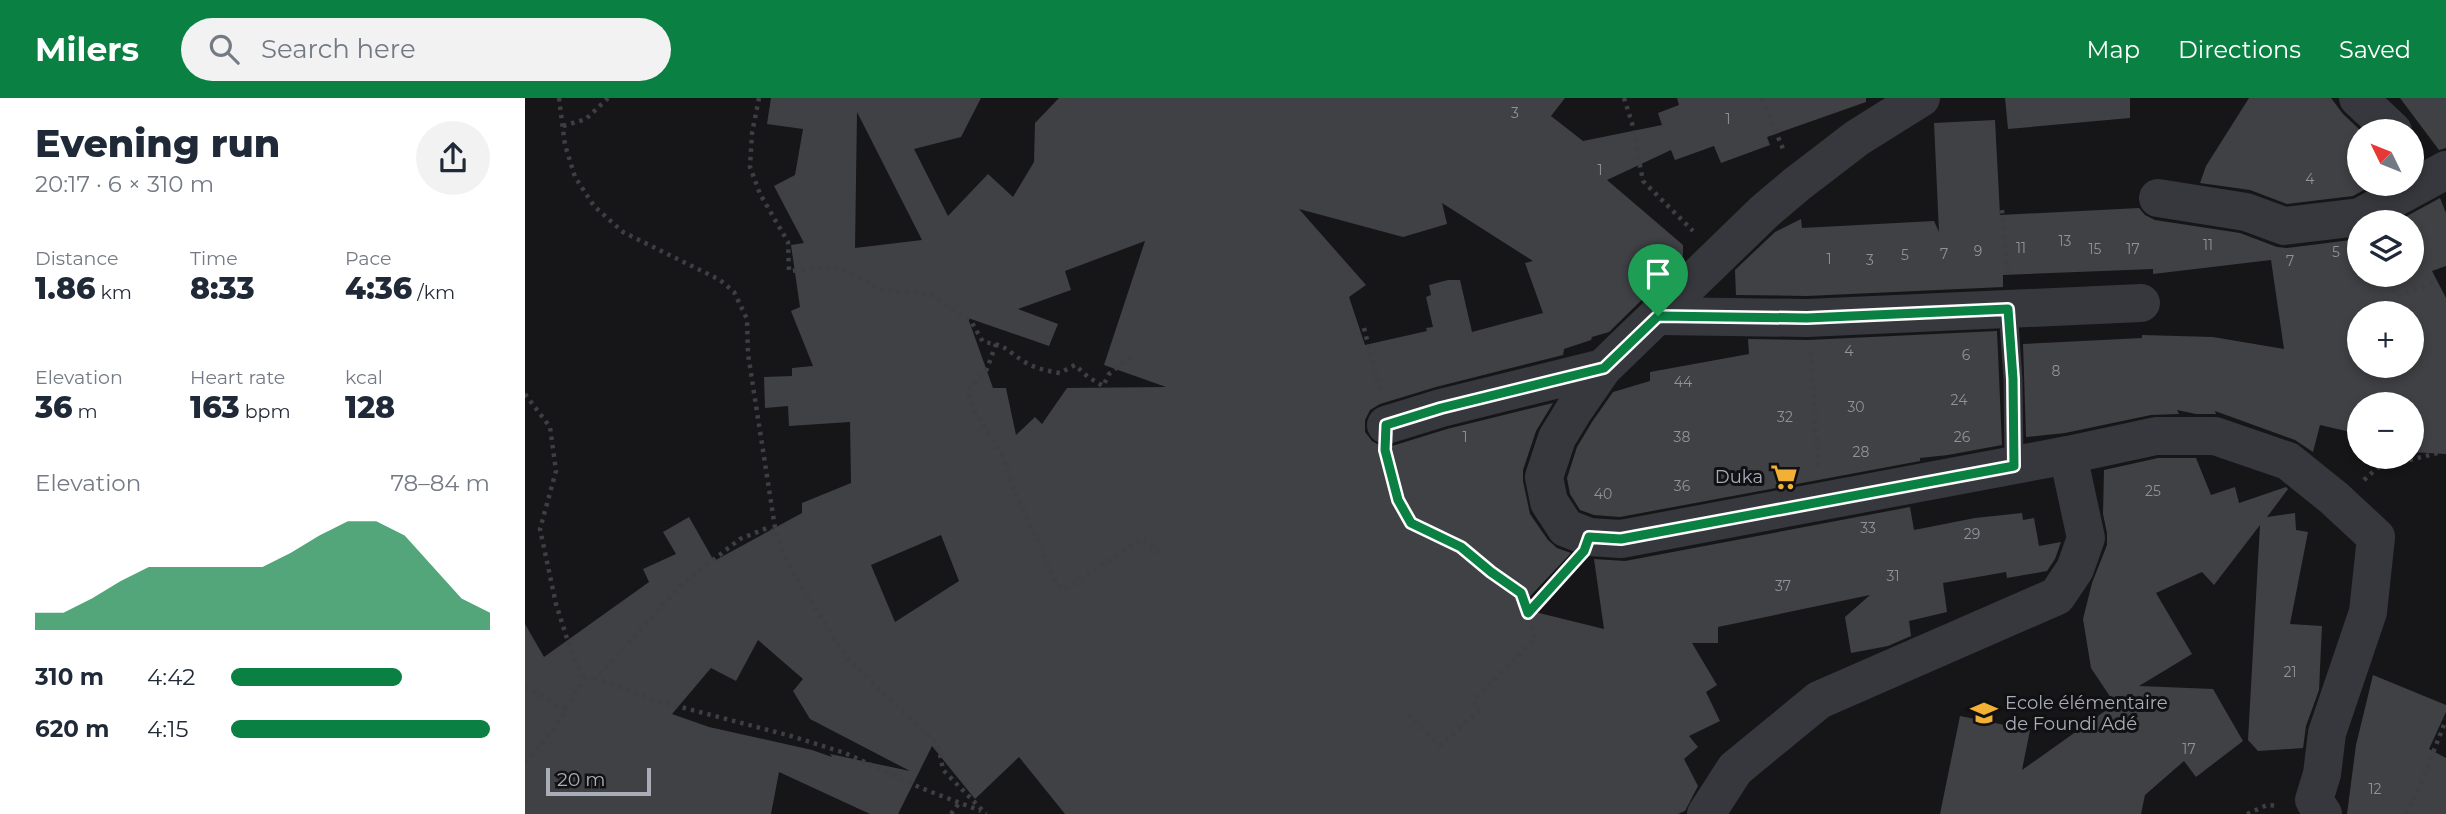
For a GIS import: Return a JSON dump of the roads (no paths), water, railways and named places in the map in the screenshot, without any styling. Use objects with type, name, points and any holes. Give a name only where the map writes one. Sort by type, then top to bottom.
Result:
[{"type":"street","points":[[1921,98],[1857,138],[1797,184],[1720,254],[1604,368],[1557,438],[1544,477],[1549,502],[1566,528],[1589,537],[1621,539],[2014,466],[2156,436],[2215,436],[2288,461],[2376,537],[2368,612],[2327,733],[2322,774],[2314,800],[2323,814]]},
{"type":"street","points":[[2358,98],[2380,119]]},
{"type":"street","points":[[2424,153],[2446,160]]},
{"type":"street","points":[[2158,198],[2246,212],[2284,226],[2360,217],[2446,170]]},
{"type":"street","points":[[1658,316],[1807,318],[2141,303]]},
{"type":"street","points":[[1386,425],[1452,405],[1604,368]]},
{"type":"street","points":[[1706,814],[1735,769],[1819,700],[2057,596],[2075,569],[2086,538],[2068,455]]},
{"type":"lane","points":[[2010,309],[2014,466]]},
{"type":"place","name":"Duka","points":[[1784,477]]},
{"type":"place","name":"Ecole élémentaire de Foundi Adé","points":[[1984,713]]}]
